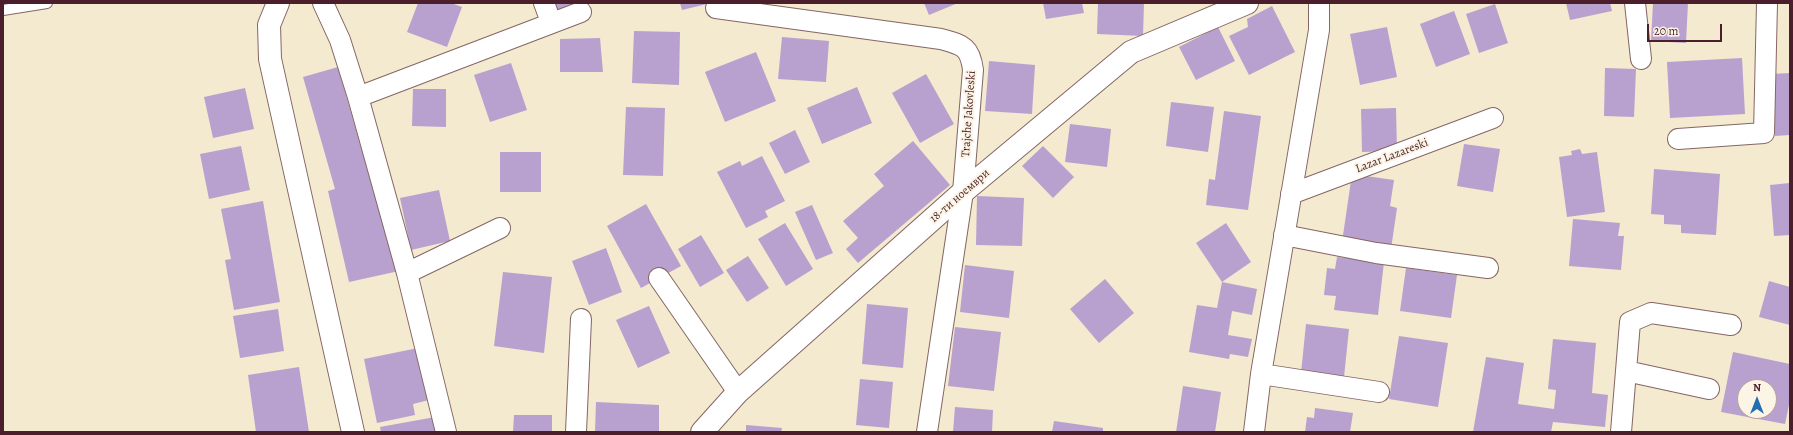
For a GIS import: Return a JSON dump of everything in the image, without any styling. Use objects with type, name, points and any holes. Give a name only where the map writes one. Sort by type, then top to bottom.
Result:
[{"type":"street","points":[[278,3],[269,25],[270,59],[353,432]]},
{"type":"street","points":[[323,3],[340,40],[358,97],[407,273],[446,432]]},
{"type":"street","points":[[544,3],[551,22]]},
{"type":"street","name":"18-ти ноември","points":[[702,432],[738,392],[963,192],[1131,52],[1247,3]]},
{"type":"street","points":[[1254,432],[1261,374],[1318,30],[1319,3]]},
{"type":"street","points":[[1636,3],[1641,59]]},
{"type":"street","points":[[1678,138],[1764,133],[1767,3]]},
{"type":"street","name":"Trajche Jakovleski","points":[[716,8],[941,39],[960,45],[971,56],[973,70],[963,192],[926,432]]},
{"type":"street","points":[[358,97],[551,22],[581,12]]},
{"type":"street","name":"Lazar Lazareski","points":[[1291,194],[1493,118]]},
{"type":"street","points":[[407,273],[500,228]]},
{"type":"street","points":[[1284,235],[1376,253],[1488,268]]},
{"type":"street","points":[[659,278],[738,392]]},
{"type":"street","points":[[1621,432],[1630,322],[1651,313],[1731,325]]},
{"type":"street","points":[[576,432],[581,319]]},
{"type":"street","points":[[1626,372],[1709,389]]},
{"type":"street","points":[[1261,374],[1379,392]]},
{"type":"lane","points":[[3,10],[47,3]]},
{"type":"building","points":[[418,3],[451,3],[462,7],[447,47],[407,32]]},
{"type":"building","points":[[549,3],[587,3],[553,15]]},
{"type":"building","points":[[680,3],[707,3],[707,4],[682,10]]},
{"type":"building","points":[[924,3],[958,3],[929,15]]},
{"type":"building","points":[[1043,3],[1082,3],[1084,13],[1046,19]]},
{"type":"building","points":[[1098,3],[1144,3],[1143,36],[1097,34]]},
{"type":"building","points":[[1566,3],[1610,3],[1612,11],[1570,20]]},
{"type":"building","points":[[1653,3],[1688,3],[1686,43],[1651,41]]},
{"type":"building","points":[[1495,4],[1508,43],[1479,53],[1466,14]]},
{"type":"building","points":[[1272,6],[1295,52],[1249,75],[1229,36],[1248,27],[1247,19]]},
{"type":"building","points":[[1454,11],[1470,54],[1436,67],[1420,24]]},
{"type":"building","points":[[1218,27],[1235,61],[1196,80],[1179,47]]},
{"type":"building","points":[[1387,27],[1397,77],[1360,85],[1350,34]]},
{"type":"building","points":[[634,31],[680,32],[679,85],[632,83]]},
{"type":"building","points":[[782,37],[829,41],[826,82],[778,79]]},
{"type":"building","points":[[600,38],[603,72],[560,72],[560,39]]},
{"type":"building","points":[[756,52],[776,101],[725,122],[705,72]]},
{"type":"building","points":[[1742,58],[1745,114],[1670,118],[1667,62]]},
{"type":"building","points":[[989,61],[1035,65],[1032,114],[985,111]]},
{"type":"building","points":[[511,63],[527,110],[490,122],[474,75]]},
{"type":"building","points":[[338,67],[370,179],[378,177],[399,271],[349,282],[328,191],[335,189],[303,77]]},
{"type":"building","points":[[1605,68],[1636,69],[1634,117],[1604,116]]},
{"type":"building","points":[[1790,73],[1790,135],[1775,136],[1771,74]]},
{"type":"building","points":[[926,74],[954,124],[920,143],[892,93]]},
{"type":"building","points":[[857,87],[872,123],[822,144],[807,108]]},
{"type":"building","points":[[245,88],[254,129],[213,138],[204,97]]},
{"type":"building","points":[[413,89],[446,89],[446,127],[412,126]]},
{"type":"building","points":[[1171,102],[1214,107],[1208,152],[1166,146]]},
{"type":"building","points":[[626,107],[665,108],[663,176],[623,175]]},
{"type":"building","points":[[1396,108],[1397,151],[1362,152],[1361,109]]},
{"type":"building","points":[[1224,111],[1261,116],[1248,210],[1206,205],[1209,179],[1215,180]]},
{"type":"building","points":[[1070,124],[1111,129],[1107,167],[1065,162]]},
{"type":"building","points":[[795,130],[810,162],[785,174],[769,143]]},
{"type":"building","points":[[913,141],[950,185],[858,263],[846,249],[858,238],[843,221],[884,186],[874,174]]},
{"type":"building","points":[[1464,144],[1500,149],[1493,192],[1457,186]]},
{"type":"building","points":[[241,146],[250,190],[209,199],[200,154]]},
{"type":"building","points":[[1043,146],[1074,177],[1053,198],[1022,166]]},
{"type":"building","points":[[1580,149],[1582,154],[1597,152],[1605,212],[1567,217],[1559,157],[1572,155],[1571,151]]},
{"type":"building","points":[[500,152],[541,152],[541,192],[500,192]]},
{"type":"building","points":[[762,156],[785,201],[765,211],[768,217],[746,228],[717,172],[740,161],[742,166]]},
{"type":"building","points":[[1654,169],[1720,174],[1716,235],[1681,233],[1681,225],[1664,224],[1664,215],[1651,214]]},
{"type":"building","points":[[1352,174],[1394,180],[1390,206],[1397,208],[1391,249],[1342,242]]},
{"type":"building","points":[[1790,183],[1790,235],[1774,236],[1770,185]]},
{"type":"building","points":[[439,190],[450,241],[411,250],[400,198]]},
{"type":"building","points":[[977,196],[1024,198],[1022,246],[976,245]]},
{"type":"building","points":[[263,201],[280,302],[234,310],[225,260],[231,259],[221,209]]},
{"type":"building","points":[[646,204],[681,266],[641,288],[607,226]]},
{"type":"building","points":[[812,205],[833,253],[816,260],[795,212]]},
{"type":"building","points":[[1573,219],[1620,223],[1618,236],[1624,236],[1621,270],[1569,266]]},
{"type":"building","points":[[785,223],[813,269],[786,286],[758,239]]},
{"type":"building","points":[[1226,223],[1251,262],[1222,282],[1196,243]]},
{"type":"building","points":[[701,235],[724,273],[700,287],[678,249]]},
{"type":"building","points":[[606,248],[622,292],[589,305],[572,261]]},
{"type":"building","points":[[748,256],[769,288],[747,302],[726,270]]},
{"type":"building","points":[[1337,257],[1384,262],[1378,315],[1334,310],[1336,296],[1324,295],[1327,268],[1335,269]]},
{"type":"building","points":[[965,265],[1014,271],[1009,318],[960,312]]},
{"type":"building","points":[[1406,268],[1457,275],[1451,318],[1400,311]]},
{"type":"building","points":[[503,272],[552,277],[544,353],[494,346]]},
{"type":"building","points":[[1105,279],[1134,313],[1099,343],[1070,309]]},
{"type":"building","points":[[1769,281],[1790,287],[1790,325],[1759,317]]},
{"type":"building","points":[[1222,282],[1257,289],[1252,315],[1232,311],[1228,335],[1252,339],[1248,357],[1230,354],[1229,359],[1189,352],[1197,305],[1217,308]]},
{"type":"building","points":[[867,304],[908,308],[903,368],[862,364]]},
{"type":"building","points":[[649,306],[670,353],[638,368],[616,320]]},
{"type":"building","points":[[278,309],[284,351],[240,358],[233,316]]},
{"type":"building","points":[[1306,324],[1349,329],[1344,377],[1301,373]]},
{"type":"building","points":[[955,327],[1001,332],[994,391],[948,386]]},
{"type":"building","points":[[1399,336],[1448,343],[1438,407],[1389,399]]},
{"type":"building","points":[[1553,339],[1596,343],[1592,393],[1608,395],[1605,427],[1553,422],[1551,432],[1473,432],[1486,357],[1524,363],[1518,404],[1554,409],[1556,390],[1548,389]]},
{"type":"building","points":[[418,348],[429,400],[413,404],[415,415],[377,423],[364,359]]},
{"type":"building","points":[[1733,352],[1790,364],[1790,400],[1785,424],[1758,419],[1777,419],[1777,379],[1737,379],[1737,415],[1721,412]]},
{"type":"building","points":[[299,367],[309,432],[256,432],[248,375]]},
{"type":"building","points":[[860,379],[893,382],[889,428],[856,425]]},
{"type":"building","points":[[1183,386],[1221,392],[1215,432],[1176,432]]},
{"type":"building","points":[[596,402],[659,405],[659,432],[595,432]]},
{"type":"building","points":[[955,407],[993,410],[992,432],[953,432]]},
{"type":"building","points":[[1315,408],[1353,413],[1350,432],[1305,432],[1307,417],[1314,418]]},
{"type":"building","points":[[514,415],[552,415],[552,432],[513,432]]},
{"type":"building","points":[[435,417],[438,432],[381,432],[380,427]]},
{"type":"building","points":[[1054,421],[1103,428],[1103,432],[1052,432]]},
{"type":"building","points":[[746,425],[782,428],[781,432],[746,432]]}]
